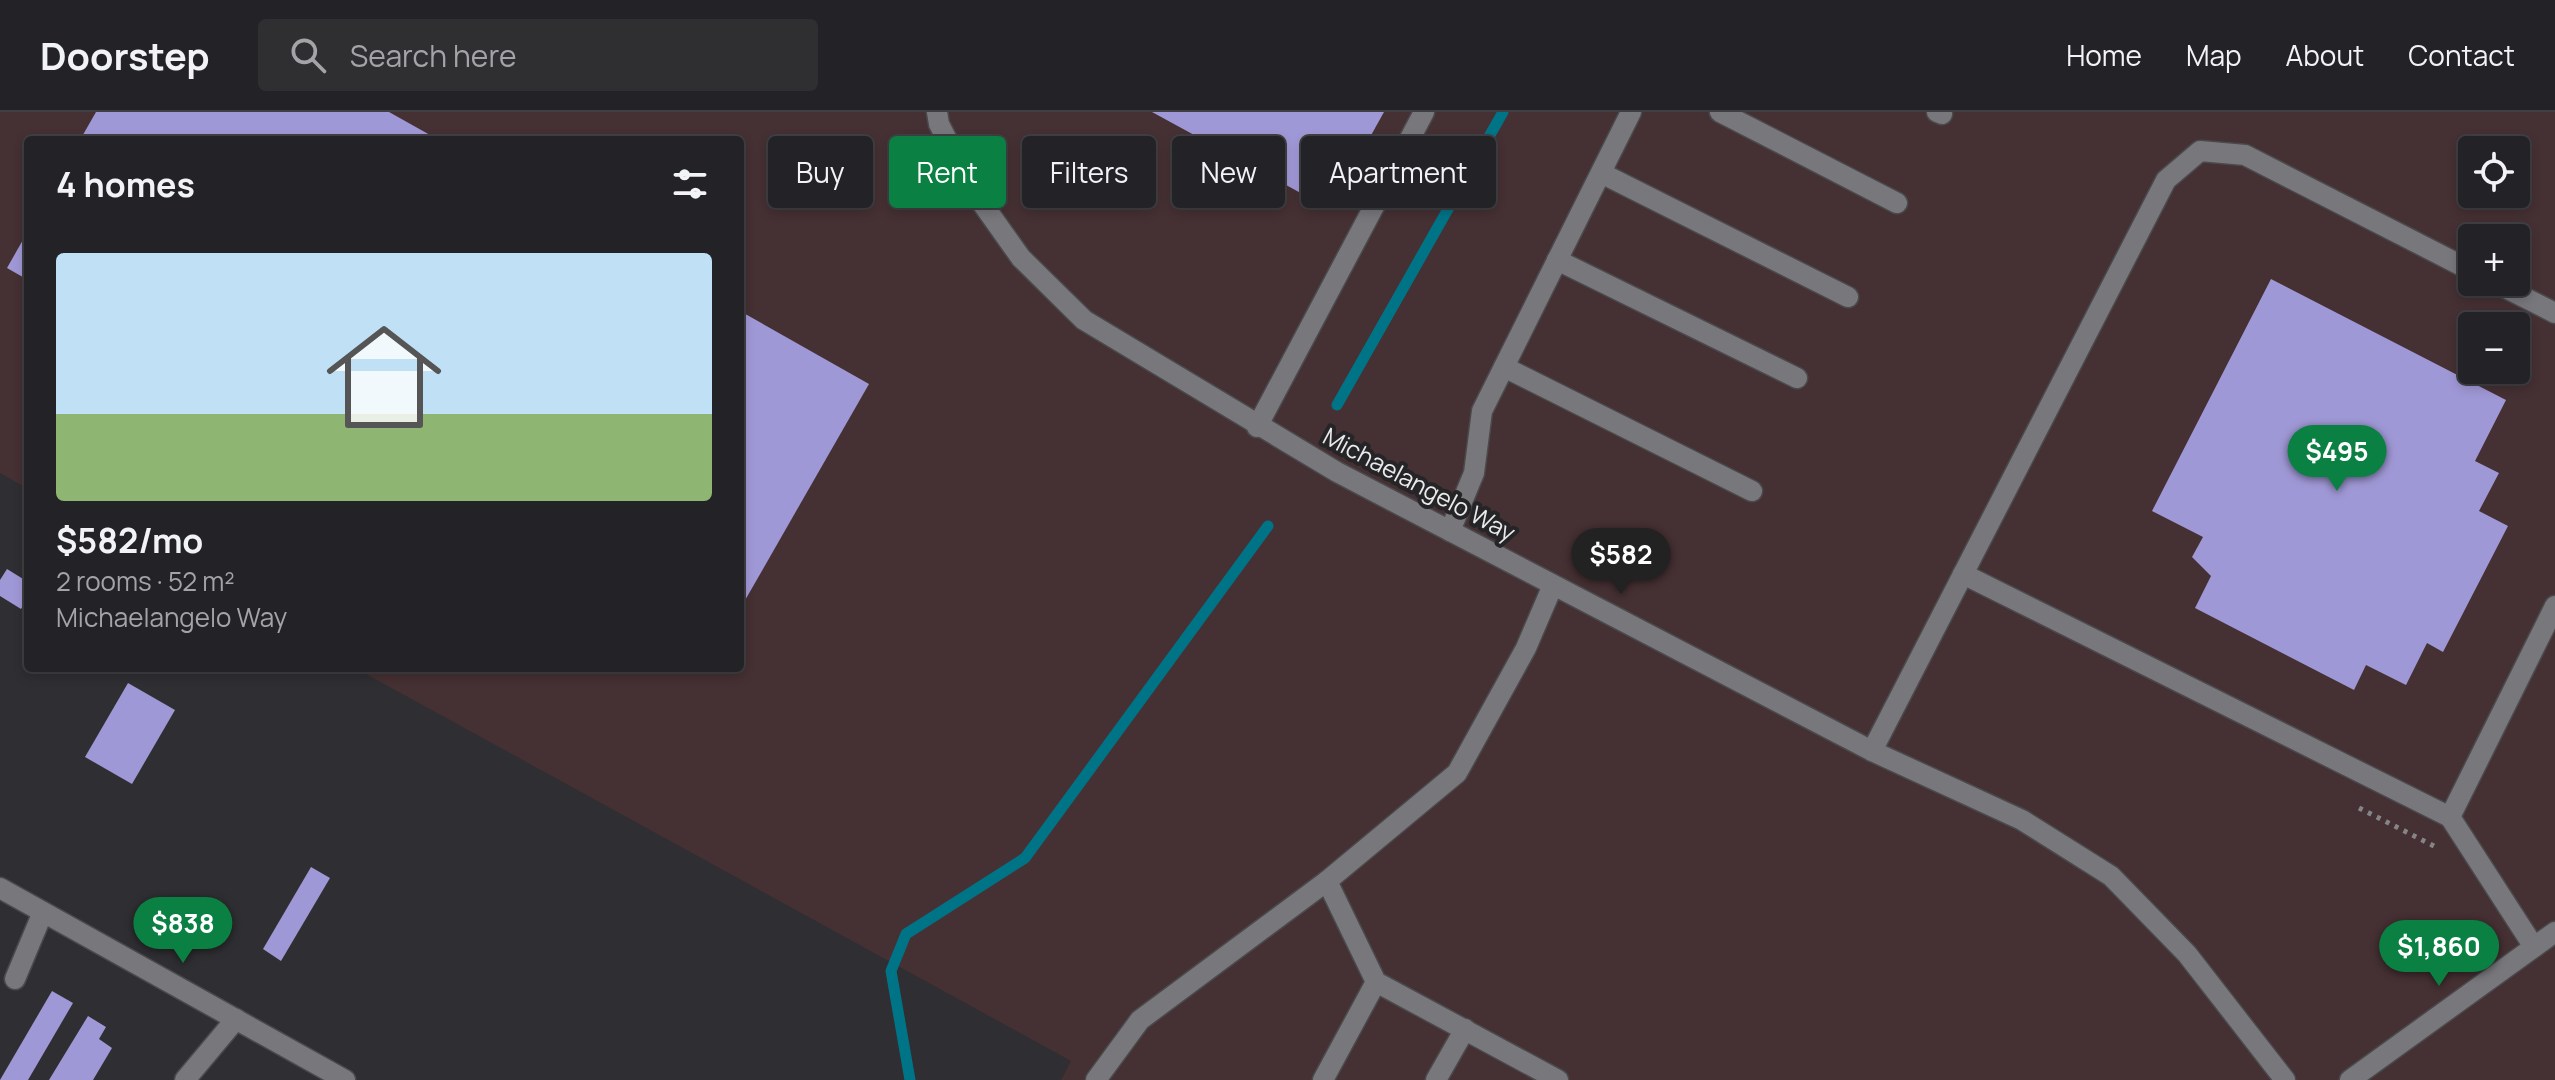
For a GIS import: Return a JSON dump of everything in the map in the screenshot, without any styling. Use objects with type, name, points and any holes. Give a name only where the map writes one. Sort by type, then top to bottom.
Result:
[{"type":"street","name":"Michaelangelo Way","points":[[937,112],[939,124],[972,189],[1021,258],[1084,320],[1257,427],[1872,751],[2022,820],[2111,876],[2187,954],[2285,1080]]},
{"type":"street","points":[[1257,427],[1424,112]]},
{"type":"street","points":[[1450,531],[1474,473],[1482,411],[1631,112]]},
{"type":"street","points":[[1720,112],[1897,203]]},
{"type":"street","points":[[1872,751],[2166,180],[2200,151],[2245,155],[2458,264]]},
{"type":"street","points":[[1601,173],[1848,297]]},
{"type":"street","points":[[1557,260],[1797,378]]},
{"type":"street","points":[[2522,296],[2555,313]]},
{"type":"street","points":[[1504,367],[1752,491]]},
{"type":"street","points":[[1963,574],[2450,817],[2534,947]]},
{"type":"street","points":[[1096,1080],[1140,1020],[1327,881],[1457,773],[1526,648],[1553,585]]},
{"type":"street","points":[[2450,817],[2555,606]]},
{"type":"street","points":[[1327,881],[1376,982],[1558,1080]]},
{"type":"street","points":[[0,888],[345,1080]]},
{"type":"street","points":[[15,979],[43,912]]},
{"type":"street","points":[[2350,1080],[2555,932]]},
{"type":"street","points":[[1323,1080],[1376,982]]},
{"type":"street","points":[[185,1080],[236,1019]]},
{"type":"street","points":[[1436,1080],[1465,1029]]},
{"type":"path","points":[[2359,808],[2436,847]]},
{"type":"shaded area","points":[[0,112],[2555,112],[2555,1080],[1061,1080],[1071,1061],[362,672],[744,672],[744,136],[24,136],[24,487],[0,473]]},
{"type":"building","points":[[96,112],[389,112],[432,136],[82,136]]},
{"type":"building","points":[[1152,112],[1384,112],[1371,136],[1301,136],[1301,193],[1285,184],[1285,136],[1196,136]]},
{"type":"building","points":[[24,238],[24,278],[7,268]]},
{"type":"building","points":[[2271,279],[2458,375],[2458,384],[2475,384],[2506,400],[2475,461],[2499,473],[2479,511],[2508,526],[2443,652],[2427,643],[2406,685],[2366,665],[2354,690],[2195,608],[2211,576],[2192,557],[2203,537],[2152,511]]},
{"type":"building","points":[[744,313],[869,384],[744,602]]},
{"type":"building","points":[[7,569],[24,580],[24,604],[21,609],[0,596],[0,580]]},
{"type":"building","points":[[128,683],[175,710],[132,784],[85,757]]},
{"type":"building","points":[[311,867],[330,878],[281,961],[263,949]]},
{"type":"building","points":[[52,991],[73,1003],[28,1080],[0,1080]]},
{"type":"building","points":[[88,1016],[106,1027],[99,1039],[112,1048],[93,1080],[49,1080]]},
{"type":"waterway","points":[[1337,405],[1503,112]]},
{"type":"waterway","points":[[910,1080],[891,971],[906,934],[1025,858],[1268,526]]}]
